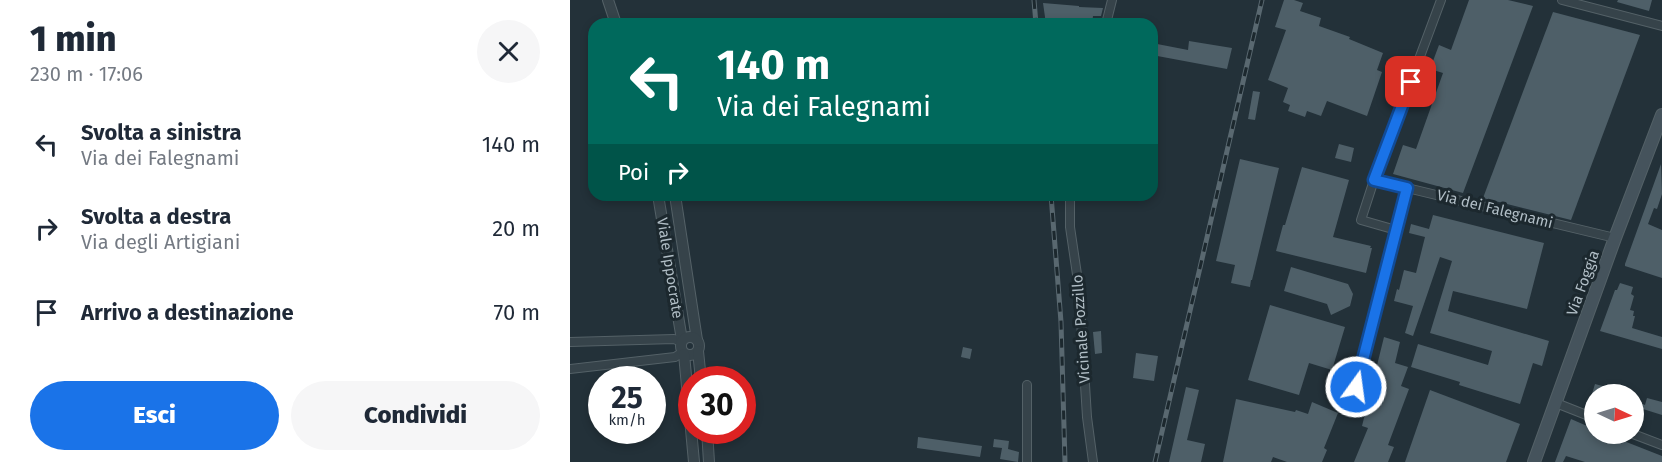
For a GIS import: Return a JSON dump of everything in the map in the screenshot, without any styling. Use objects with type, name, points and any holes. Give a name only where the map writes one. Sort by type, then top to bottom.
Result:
[{"type":"main road","name":"Via Foggia","points":[[1534,462],[1662,115]]},
{"type":"street","points":[[608,0],[614,18]]},
{"type":"street","points":[[1108,18],[1112,0]]},
{"type":"street","points":[[1396,230],[1361,220],[1441,0]]},
{"type":"street","points":[[1562,0],[1662,26]]},
{"type":"street","name":"Via dei Falegnami","points":[[1374,180],[1615,238]]},
{"type":"street","points":[[1356,387],[1407,188]]},
{"type":"street","name":"Viale Ippocrate","points":[[659,201],[683,347],[694,462]]},
{"type":"street","name":"Viale Ippocrate","points":[[676,201],[699,366]]},
{"type":"street","name":"Vicinale Pozzillo","points":[[1070,201],[1070,227],[1079,288],[1085,393],[1093,462]]},
{"type":"street","name":"Viale Ippocrate","points":[[683,347],[690,337],[697,346]]},
{"type":"street","points":[[570,342],[674,339],[690,356],[697,346]]},
{"type":"street","points":[[570,369],[675,357],[683,347]]},
{"type":"street","points":[[1027,385],[1027,462]]},
{"type":"street","points":[[1556,403],[1584,414]]},
{"type":"street","points":[[1644,438],[1662,445]]},
{"type":"street","points":[[707,444],[709,462]]},
{"type":"building","points":[[1284,0],[1303,3],[1300,11],[1321,18],[1319,26],[1350,37],[1349,39],[1383,53],[1377,70],[1382,72],[1367,116],[1327,101],[1321,116],[1307,111],[1305,117],[1288,111],[1290,105],[1283,102],[1288,88],[1268,80],[1286,30],[1275,27]]},
{"type":"building","points":[[1469,0],[1508,0],[1533,6],[1463,193],[1393,174],[1403,145],[1416,149],[1443,73],[1430,69],[1439,45],[1451,50]]},
{"type":"building","points":[[1618,0],[1652,0],[1649,11],[1617,2]]},
{"type":"building","points":[[1043,3],[1103,8],[1101,16],[1093,16],[1093,18],[1045,18]]},
{"type":"building","points":[[1553,12],[1640,35],[1571,220],[1483,198]]},
{"type":"building","points":[[1189,41],[1232,48],[1227,69],[1158,56],[1158,44],[1188,50]]},
{"type":"building","points":[[1253,91],[1260,92],[1255,120],[1248,119]]},
{"type":"building","points":[[1339,144],[1354,148],[1351,162],[1335,158]]},
{"type":"building","points":[[1240,159],[1279,168],[1250,287],[1231,283],[1235,265],[1216,261]]},
{"type":"building","points":[[1661,164],[1662,194],[1657,209],[1654,208],[1648,224],[1662,230],[1662,278],[1625,266]]},
{"type":"building","points":[[1302,167],[1349,180],[1333,237],[1371,246],[1366,273],[1276,251]]},
{"type":"building","points":[[1433,215],[1544,243],[1527,309],[1453,291],[1448,311],[1549,341],[1542,366],[1533,363],[1520,404],[1411,367],[1418,344],[1488,365],[1492,351],[1430,333],[1452,261],[1440,257],[1413,336],[1405,333],[1413,306],[1394,301],[1404,270],[1416,273],[1425,237],[1409,233],[1411,224],[1429,229]]},
{"type":"building","points":[[1291,267],[1348,284],[1353,294],[1350,306],[1331,315],[1327,304],[1284,291]]},
{"type":"building","points":[[1620,283],[1633,287],[1631,294],[1634,296],[1630,310],[1634,311],[1633,316],[1635,316],[1632,328],[1662,337],[1662,349],[1600,331],[1615,290]]},
{"type":"building","points":[[1270,305],[1345,327],[1332,370],[1309,363],[1299,395],[1248,380]]},
{"type":"building","points":[[1101,331],[1102,353],[1095,354],[1093,332]]},
{"type":"building","points":[[1384,337],[1400,342],[1395,363],[1408,367],[1401,386],[1409,389],[1388,445],[1394,447],[1388,462],[1354,462],[1368,428],[1362,426]]},
{"type":"building","points":[[963,347],[972,349],[970,359],[961,357]]},
{"type":"building","points":[[1136,353],[1158,356],[1154,381],[1133,378]]},
{"type":"building","points":[[1186,387],[1199,390],[1187,440],[1205,444],[1201,462],[1169,462]]},
{"type":"building","points":[[1430,390],[1520,424],[1506,462],[1405,462]]},
{"type":"building","points":[[1647,398],[1662,402],[1662,415],[1644,409]]},
{"type":"building","points":[[1236,399],[1308,414],[1312,402],[1338,413],[1324,448],[1327,450],[1322,462],[1287,462],[1273,457],[1271,462],[1223,462]]},
{"type":"building","points":[[1571,419],[1584,425],[1584,444],[1631,444],[1662,456],[1662,462],[1585,462],[1566,456],[1563,462],[1555,462]]},
{"type":"building","points":[[918,437],[982,446],[980,457],[917,448]]},
{"type":"building","points":[[994,439],[1009,441],[1008,449],[1019,452],[1018,462],[1000,459],[1002,448],[993,447]]},
{"type":"railway","points":[[1034,0],[1036,18]]},
{"type":"railway","points":[[1155,462],[1262,0]]},
{"type":"railway","points":[[1051,201],[1061,322],[1065,462]]},
{"type":"route","points":[[1356,387],[1407,188],[1374,180],[1411,82]]}]
